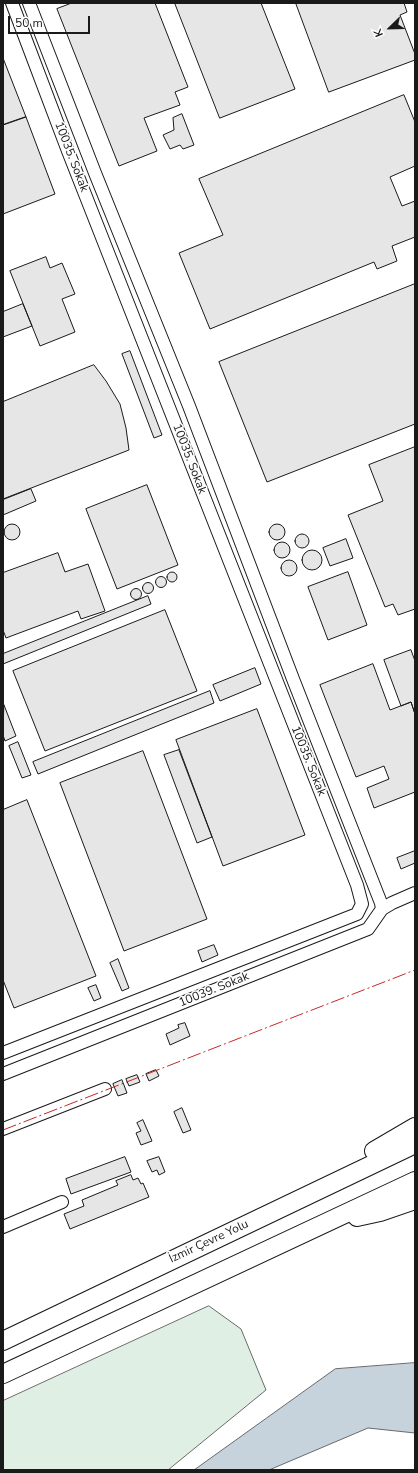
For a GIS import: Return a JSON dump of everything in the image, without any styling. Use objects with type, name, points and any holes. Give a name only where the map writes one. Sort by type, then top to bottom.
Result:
[{"type":"highway","points":[[272,1212],[415,1127]]},
{"type":"highway","name":"İzmir Çevre Yolu","points":[[3,1341],[415,1144]]},
{"type":"highway","points":[[3,1374],[327,1224],[415,1181]]},
{"type":"highway","points":[[327,1224],[380,1212],[415,1200]]},
{"type":"street","name":"10035. Sokak","points":[[12,3],[68,151],[357,885],[362,904],[357,914]]},
{"type":"street","name":"10035. Sokak","points":[[29,3],[95,173],[189,406],[381,903],[382,909]]},
{"type":"street","name":"10039. Sokak","points":[[3,1074],[368,929],[382,909],[415,893]]},
{"type":"street","name":"10039. Sokak","points":[[3,1054],[357,914]]},
{"type":"street","points":[[3,1129],[105,1089]]},
{"type":"street","points":[[3,1227],[62,1202]]},
{"type":"green space","points":[[209,1306],[241,1329],[266,1390],[168,1470],[3,1470],[3,1401]]},
{"type":"shaded area","points":[[415,1363],[415,1433],[368,1428],[269,1470],[194,1470],[335,1369]]},
{"type":"building","points":[[72,3],[155,3],[188,87],[175,92],[180,105],[144,118],[157,151],[119,166],[57,9]]},
{"type":"building","points":[[175,3],[261,3],[295,89],[220,118]]},
{"type":"building","points":[[296,3],[404,3],[407,12],[400,15],[415,54],[415,60],[329,92]]},
{"type":"building","points":[[3,58],[26,117],[3,125]]},
{"type":"building","points":[[404,95],[415,122],[415,166],[390,177],[402,206],[415,201],[415,237],[392,246],[397,261],[377,269],[374,262],[210,329],[179,253],[223,235],[199,179]]},
{"type":"building","points":[[182,114],[194,145],[183,149],[180,145],[170,149],[163,135],[174,130],[173,118]]},
{"type":"building","points":[[26,117],[55,194],[3,214],[3,125]]},
{"type":"building","points":[[46,257],[50,268],[62,263],[75,294],[62,299],[75,332],[40,346],[10,271]]},
{"type":"building","points":[[415,284],[415,424],[267,482],[219,362]]},
{"type":"building","points":[[23,304],[32,326],[3,337],[3,312]]},
{"type":"building","points":[[130,351],[162,435],[154,438],[122,354]]},
{"type":"building","points":[[94,365],[120,404],[126,428],[129,450],[3,499],[3,402]]},
{"type":"building","points":[[415,447],[415,609],[398,615],[393,604],[385,607],[348,515],[383,501],[369,465]]},
{"type":"building","points":[[147,485],[178,565],[117,589],[86,509]]},
{"type":"building","points":[[31,489],[36,501],[3,515],[3,500]]},
{"type":"building","points":[[12,524],[18,526],[20,532],[18,538],[12,540],[6,538],[4,532],[6,526]]},
{"type":"building","points":[[274,524],[280,524],[285,529],[283,538],[280,540],[274,540],[269,535],[269,529]]},
{"type":"building","points":[[299,534],[305,534],[309,538],[309,544],[305,548],[299,548],[295,544],[295,538]]},
{"type":"building","points":[[346,539],[353,558],[330,566],[323,548]]},
{"type":"building","points":[[279,542],[285,542],[290,547],[288,556],[285,558],[279,558],[274,553],[274,547]]},
{"type":"building","points":[[308,550],[316,550],[322,556],[322,564],[316,570],[308,570],[302,564],[302,556]]},
{"type":"building","points":[[58,553],[65,572],[88,564],[105,611],[81,619],[78,611],[6,638],[3,630],[3,573]]},
{"type":"building","points":[[286,560],[292,560],[297,565],[295,574],[292,576],[286,576],[281,571],[281,565]]},
{"type":"building","points":[[170,572],[174,572],[176,573],[176,581],[170,582],[167,579],[167,575]]},
{"type":"building","points":[[348,572],[367,625],[328,640],[308,587]]},
{"type":"building","points":[[161,576],[165,578],[167,582],[165,586],[161,588],[157,586],[155,582],[157,578]]},
{"type":"building","points":[[146,583],[150,583],[152,584],[152,592],[146,593],[143,590],[143,586]]},
{"type":"building","points":[[134,589],[138,589],[140,590],[140,598],[134,599],[131,596],[131,592]]},
{"type":"building","points":[[148,596],[151,604],[3,664],[3,654]]},
{"type":"building","points":[[165,610],[197,691],[45,751],[13,671]]},
{"type":"building","points":[[411,650],[415,661],[415,714],[411,702],[401,706],[384,660]]},
{"type":"building","points":[[373,664],[390,710],[411,702],[415,714],[415,792],[374,808],[367,788],[389,779],[384,766],[356,777],[320,685]]},
{"type":"building","points":[[255,668],[261,684],[220,701],[213,685]]},
{"type":"building","points":[[210,691],[214,703],[38,774],[33,762]]},
{"type":"building","points":[[4,705],[16,736],[5,741],[3,735]]},
{"type":"building","points":[[257,709],[305,835],[223,866],[176,740]]},
{"type":"building","points":[[18,742],[31,775],[22,778],[9,746]]},
{"type":"building","points":[[179,750],[212,837],[197,843],[164,755]]},
{"type":"building","points":[[143,751],[207,919],[124,951],[60,783]]},
{"type":"building","points":[[27,800],[96,976],[14,1008],[3,980],[3,810]]},
{"type":"building","points":[[415,851],[415,863],[401,869],[397,858]]},
{"type":"building","points":[[214,945],[218,955],[202,962],[198,951]]},
{"type":"building","points":[[118,959],[129,988],[122,991],[110,963]]},
{"type":"building","points":[[96,985],[101,998],[94,1001],[88,988]]},
{"type":"building","points":[[185,1023],[190,1036],[170,1045],[166,1034],[179,1028],[178,1025]]},
{"type":"building","points":[[156,1070],[159,1076],[149,1081],[146,1074]]},
{"type":"building","points":[[137,1075],[140,1082],[129,1086],[126,1079]]},
{"type":"building","points":[[122,1080],[127,1093],[118,1096],[113,1084]]},
{"type":"building","points":[[182,1108],[191,1130],[183,1133],[174,1112]]},
{"type":"building","points":[[143,1120],[152,1141],[141,1145],[136,1133],[141,1131],[137,1123]]},
{"type":"building","points":[[125,1157],[131,1172],[71,1194],[66,1179]]},
{"type":"building","points":[[159,1157],[165,1172],[159,1175],[157,1170],[152,1172],[147,1161]]},
{"type":"building","points":[[131,1175],[133,1180],[138,1178],[141,1184],[143,1183],[149,1197],[70,1229],[64,1214],[84,1206],[82,1200],[118,1185],[116,1181]]},
{"type":"power","points":[[3,1130],[415,970]]}]
